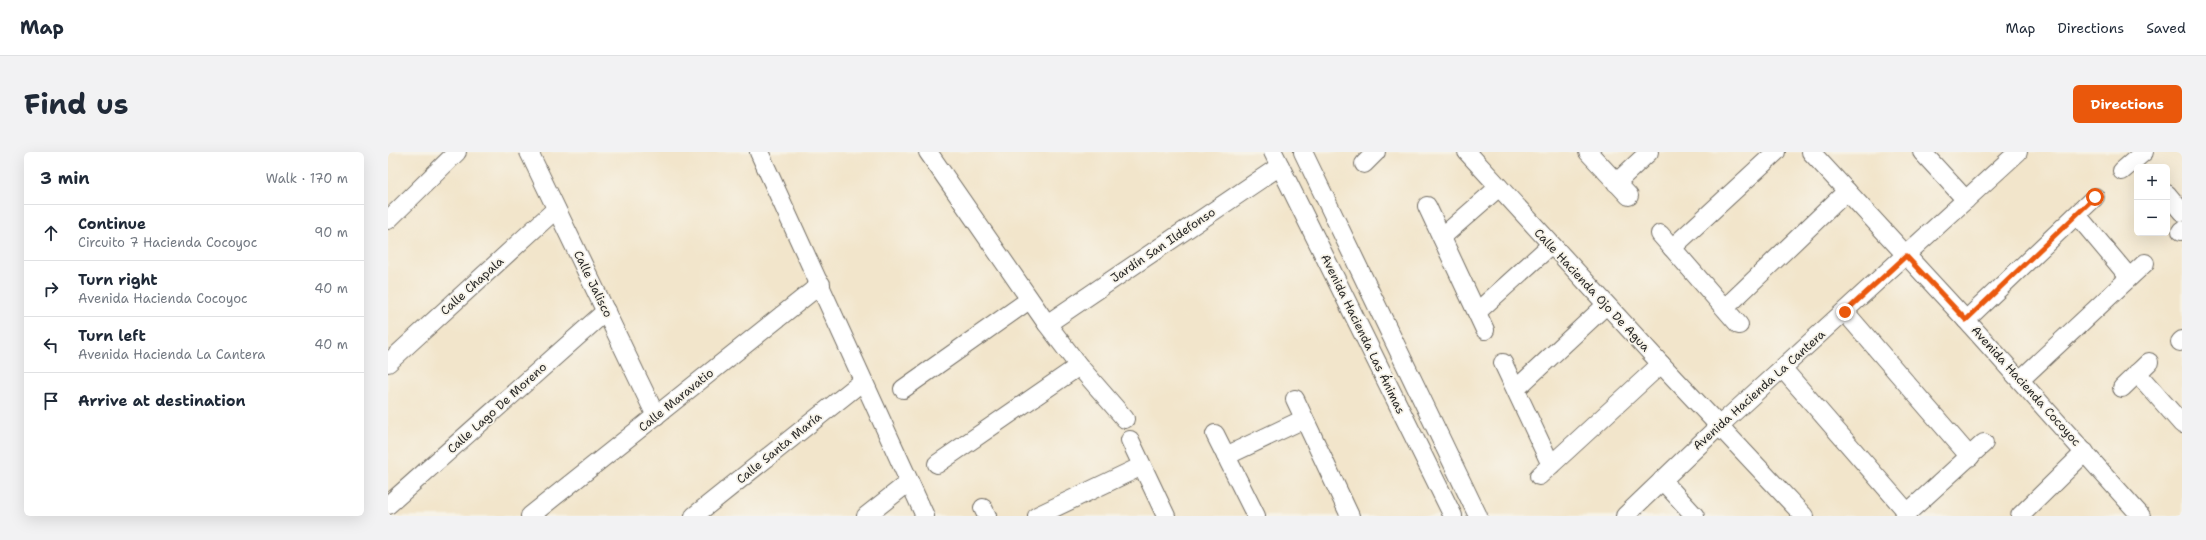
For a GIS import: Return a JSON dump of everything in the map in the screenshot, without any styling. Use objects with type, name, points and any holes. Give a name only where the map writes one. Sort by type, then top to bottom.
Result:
[{"type":"street","points":[[388,220],[457,152]]},
{"type":"street","name":"Calle Jalisco","points":[[529,152],[656,416]]},
{"type":"street","points":[[759,152],[821,284],[863,381],[925,516]]},
{"type":"street","points":[[928,152],[1029,300],[1079,366],[1125,419]]},
{"type":"street","name":"Avenida Hacienda Las Ánimas","points":[[1303,152],[1478,516]]},
{"type":"street","name":"Calle Hacienda Ojo De Agua","points":[[1467,152],[1660,364],[1720,425],[1804,516]]},
{"type":"street","points":[[1588,152],[1629,196]]},
{"type":"street","points":[[1616,183],[1649,152]]},
{"type":"street","points":[[1672,248],[1776,152]]},
{"type":"street","name":"Avenida Hacienda Cocoyoc","points":[[1811,152],[1966,320],[2141,516]]},
{"type":"street","points":[[1922,152],[1966,200]]},
{"type":"street","name":"Avenida Hacienda La Cantera","points":[[1625,516],[1720,425],[1783,369],[2018,152]]},
{"type":"street","name":"Avenida Hacienda Las Ánimas","points":[[1277,159],[1453,516]]},
{"type":"street","name":"Jardín San Ildefonso","points":[[1047,324],[1277,159]]},
{"type":"street","points":[[2122,171],[2141,159]]},
{"type":"street","points":[[1442,237],[1499,187]]},
{"type":"street","points":[[1725,308],[1847,191]]},
{"type":"street","points":[[1966,320],[2095,197]]},
{"type":"street","points":[[2170,198],[2182,212]]},
{"type":"street","points":[[1427,206],[1485,330]]},
{"type":"street","name":"Calle Chapala","points":[[388,363],[556,208]]},
{"type":"street","points":[[2077,215],[2129,277]]},
{"type":"street","points":[[1660,234],[1739,325]]},
{"type":"street","points":[[1477,312],[1551,245]]},
{"type":"street","points":[[2020,380],[2145,263]]},
{"type":"street","name":"Calle Maravatio","points":[[530,516],[821,284]]},
{"type":"street","points":[[903,389],[1029,300]]},
{"type":"street","points":[[1516,388],[1606,304]]},
{"type":"street","name":"Calle Lago De Moreno","points":[[388,505],[606,311]]},
{"type":"street","points":[[1845,312],[1970,457]]},
{"type":"street","points":[[1503,363],[1516,388],[1545,471],[1660,364]]},
{"type":"street","points":[[936,464],[1079,366]]},
{"type":"street","points":[[2122,388],[2143,368],[2182,424]]},
{"type":"street","points":[[1783,369],[1906,514],[1984,443]]},
{"type":"street","name":"Calle Santa María","points":[[694,516],[863,381]]},
{"type":"street","points":[[1295,399],[1350,516]]},
{"type":"street","points":[[1226,456],[1304,418]]},
{"type":"street","points":[[1215,434],[1256,516]]},
{"type":"street","points":[[1130,440],[1166,516]]},
{"type":"street","points":[[2020,516],[2085,452]]},
{"type":"street","points":[[1037,516],[1142,466]]},
{"type":"street","points":[[1662,480],[1695,516]]},
{"type":"street","points":[[866,516],[909,482]]},
{"type":"route","points":[[1845,312],[1906,256],[1966,320],[2095,197]]}]
